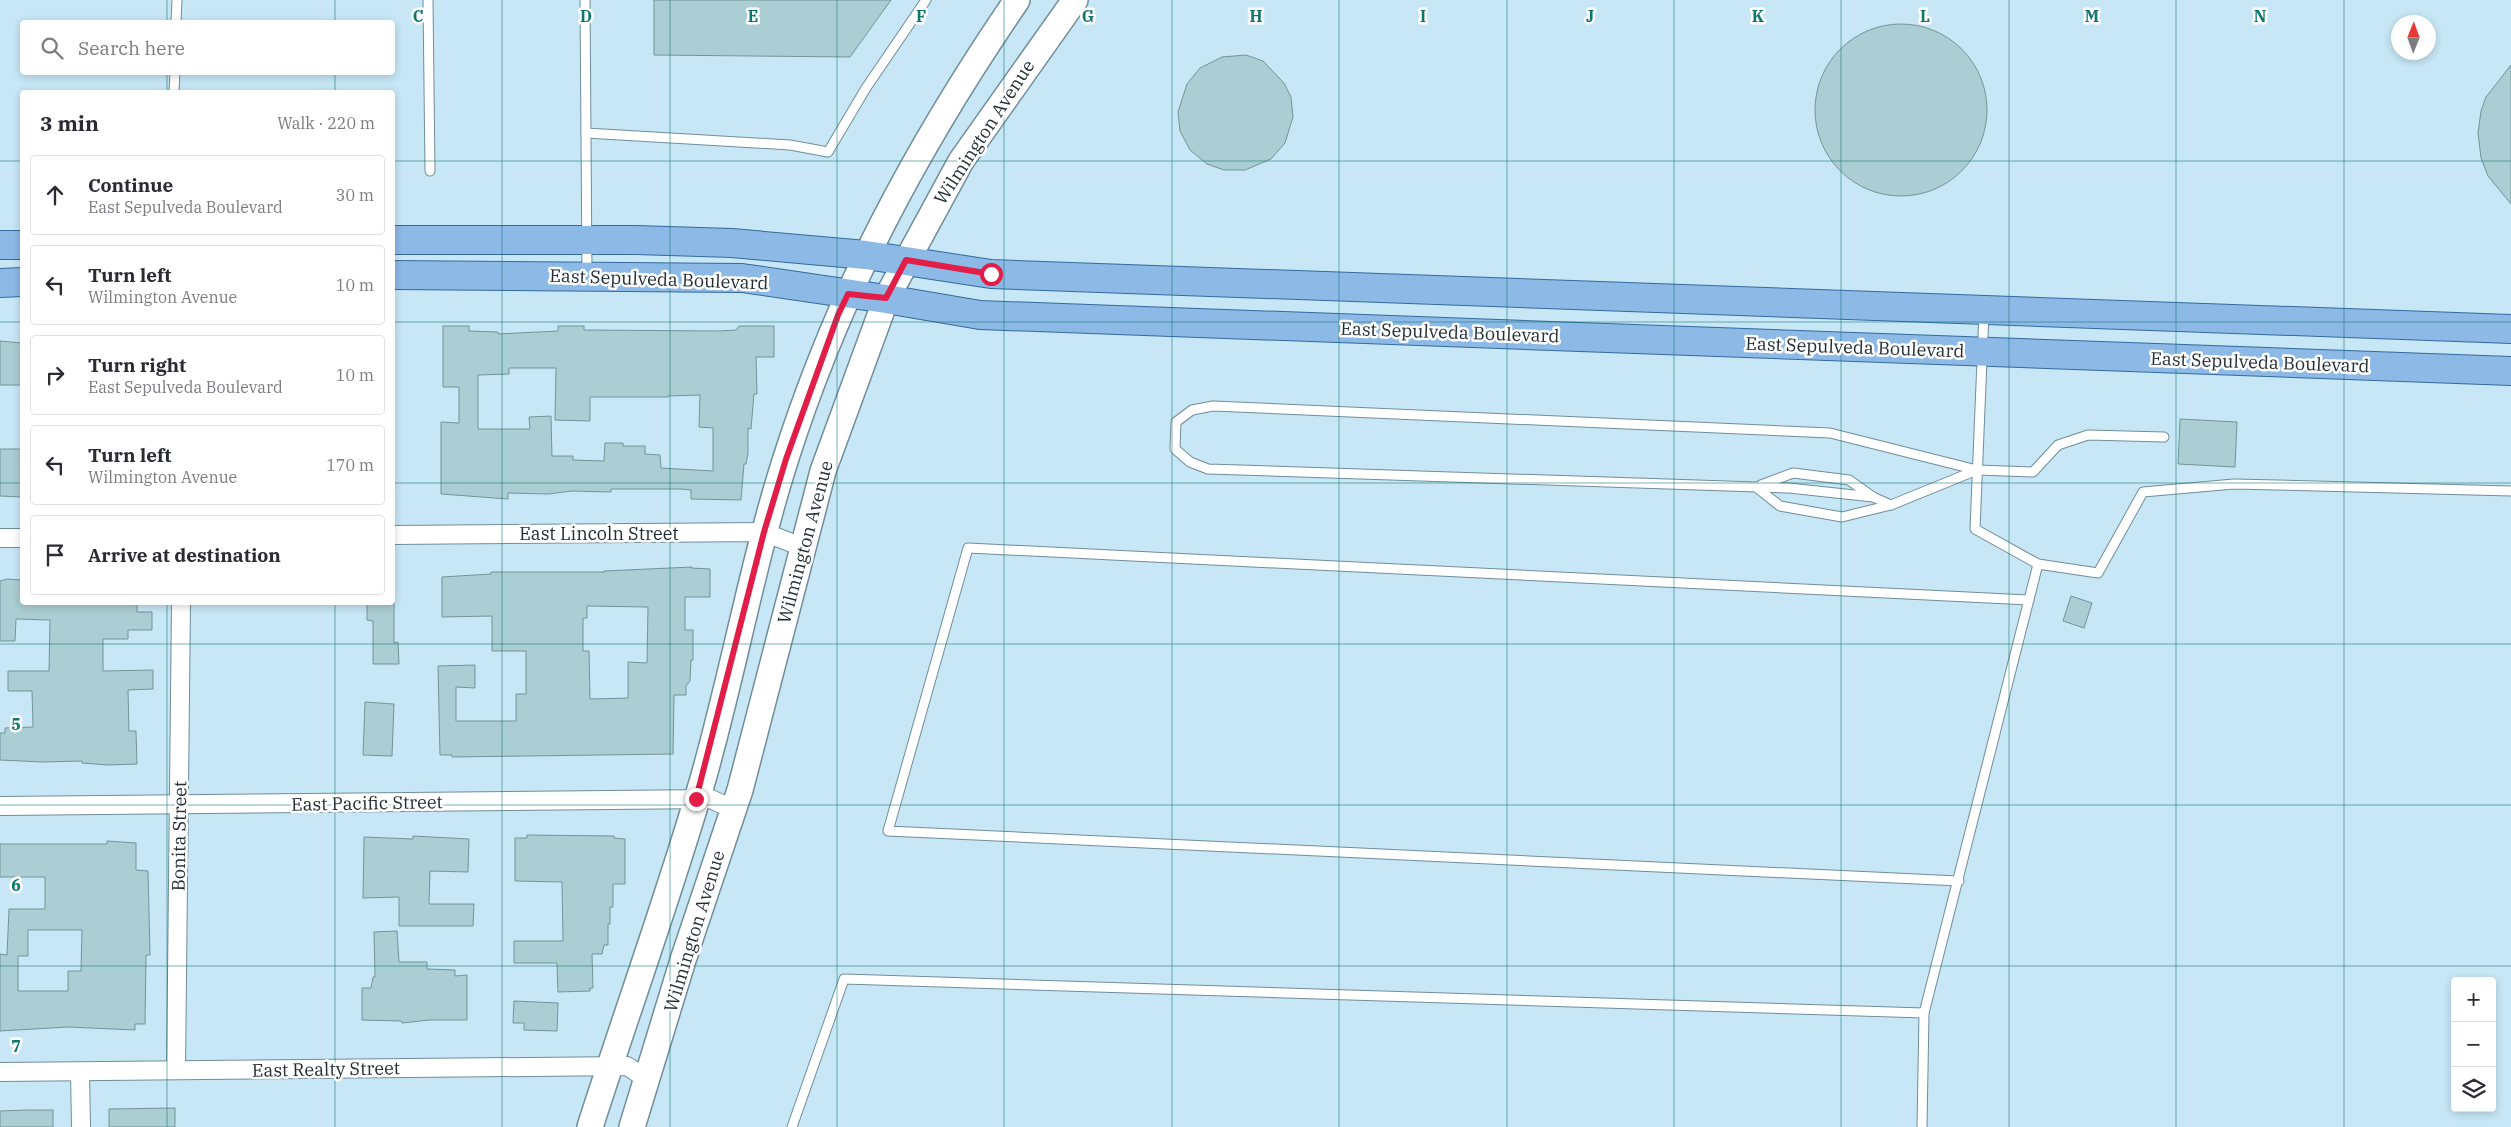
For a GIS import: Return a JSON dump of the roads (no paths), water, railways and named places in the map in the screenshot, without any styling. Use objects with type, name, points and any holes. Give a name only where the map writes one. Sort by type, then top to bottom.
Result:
[{"type":"main road","points":[[590,1127],[696,799],[764,532],[786,459],[838,315],[866,255],[926,141],[1017,0]]},
{"type":"main road","name":"Wilmington Avenue","points":[[632,1127],[732,809],[740,790],[822,470],[886,298],[961,161],[1075,0]]},
{"type":"main road","name":"East Sepulveda Boulevard","points":[[395,240],[587,240],[732,243],[866,255],[991,274],[1984,312],[2511,329]]},
{"type":"main road","points":[[0,245],[20,245]]},
{"type":"main road","name":"East Sepulveda Boulevard","points":[[395,275],[742,278],[886,298],[980,315],[2511,371]]},
{"type":"main road","points":[[0,283],[20,282]]},
{"type":"street","name":"East Lincoln Street","points":[[395,535],[764,532],[802,547]]},
{"type":"street","points":[[0,538],[20,538]]},
{"type":"street","name":"Bonita Street","points":[[176,1070],[181,605]]},
{"type":"street","name":"East Pacific Street","points":[[0,806],[711,799],[732,809]]},
{"type":"street","name":"East Realty Street","points":[[0,1072],[627,1066],[648,1080]]},
{"type":"street","points":[[80,1072],[81,1127]]},
{"type":"lane","points":[[176,20],[177,0]]},
{"type":"lane","points":[[428,0],[430,171]]},
{"type":"lane","points":[[585,0],[587,276]]},
{"type":"lane","points":[[586,133],[790,145],[828,152],[866,88],[926,0]]},
{"type":"lane","points":[[174,90],[175,75]]},
{"type":"lane","points":[[1984,312],[1975,529],[2038,564],[2098,573],[2143,492],[2234,484],[2511,492]]},
{"type":"lane","points":[[1873,497],[1789,488],[1208,469],[1190,462],[1175,449],[1176,422],[1192,410],[1213,406],[1830,433],[1977,470],[2033,472],[2058,445],[2088,435],[2164,437]]},
{"type":"lane","points":[[1756,487],[1780,506],[1842,517],[1890,505],[1977,470]]},
{"type":"lane","points":[[1756,487],[1793,473],[1849,480],[1873,497],[1890,505]]},
{"type":"lane","points":[[1959,881],[888,831],[968,548],[2029,600]]},
{"type":"lane","points":[[1922,1127],[1924,1013],[2038,564]]},
{"type":"lane","points":[[792,1127],[844,979],[1924,1013]]}]
